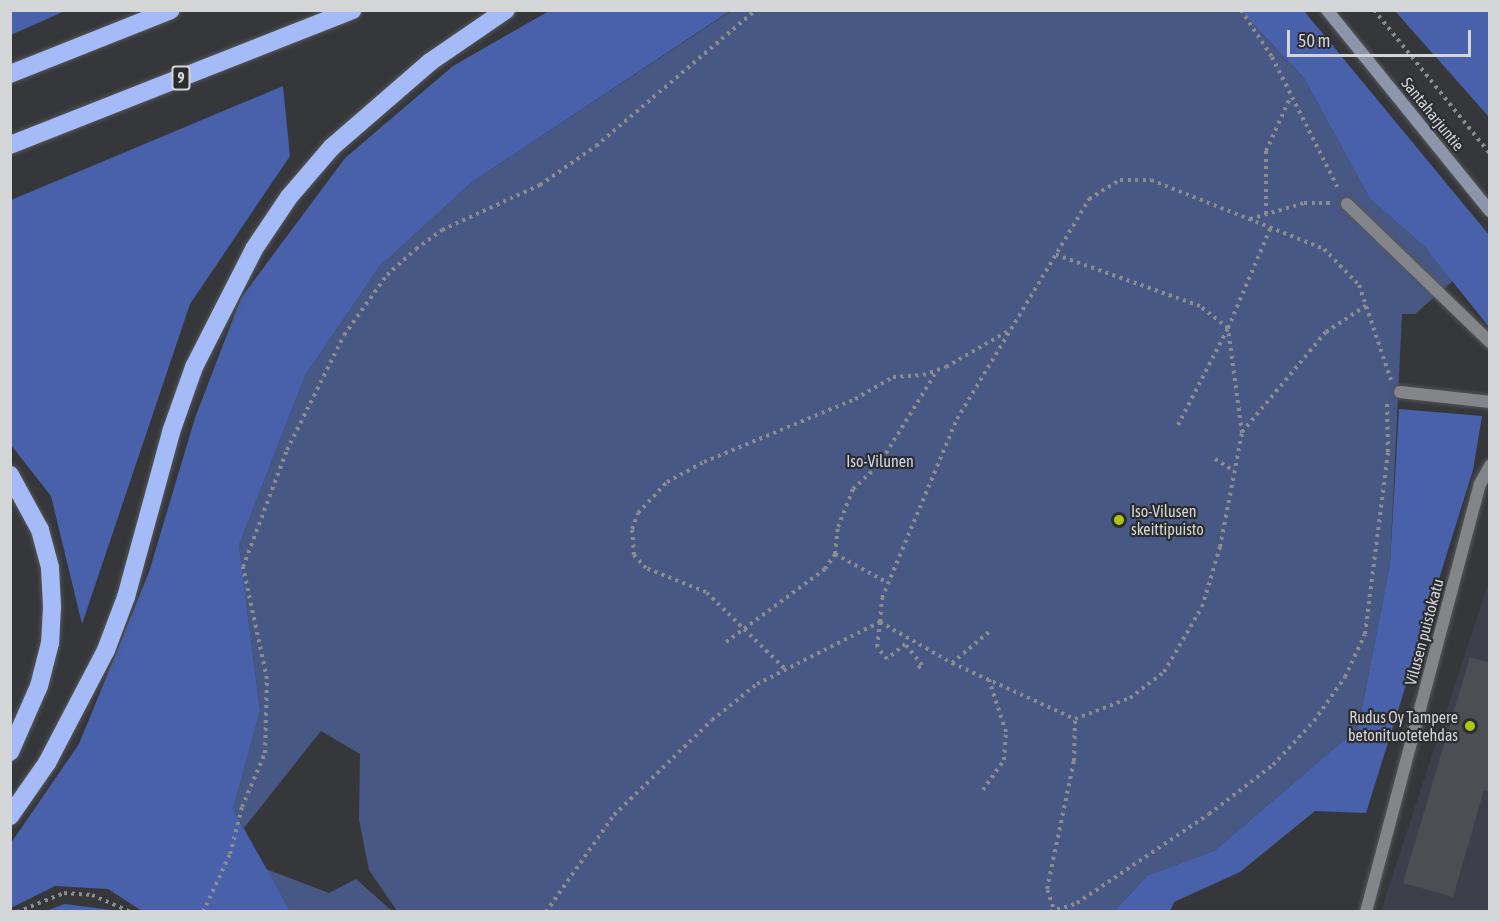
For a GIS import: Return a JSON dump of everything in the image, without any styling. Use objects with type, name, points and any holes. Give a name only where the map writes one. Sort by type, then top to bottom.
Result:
[{"type":"highway","points":[[10,75],[171,10]]},
{"type":"highway","name":"9","points":[[10,145],[352,10]]},
{"type":"highway","points":[[10,816],[47,763],[106,650],[126,597],[171,432],[194,368],[254,249],[289,197],[340,139],[430,62],[506,10]]},
{"type":"highway","points":[[10,475],[40,530],[50,568],[52,607],[50,644],[39,686],[10,752]]},
{"type":"main road","name":"Santaharjuntie","points":[[1327,10],[1490,211]]},
{"type":"street","points":[[1347,204],[1490,342]]},
{"type":"street","points":[[1400,392],[1490,402]]},
{"type":"street","name":"Vilusen puistokatu","points":[[1366,912],[1480,484],[1490,466]]},
{"type":"path","points":[[203,912],[230,854],[242,807],[265,753],[267,680],[243,567],[287,450],[344,335],[387,275],[416,249],[442,230],[540,185],[587,152],[756,10]]},
{"type":"path","points":[[1240,10],[1272,57],[1347,204],[1304,203],[1249,219]]},
{"type":"path","points":[[1374,10],[1490,154]]},
{"type":"path","points":[[1266,214],[1266,151],[1292,95]]},
{"type":"path","points":[[918,668],[922,665],[905,644],[887,659],[877,647],[879,622],[888,583],[957,419],[1089,199],[1120,180],[1151,180],[1324,249],[1359,285],[1387,374],[1387,385]]},
{"type":"path","points":[[1178,425],[1228,328],[1270,229]]},
{"type":"path","points":[[879,622],[952,663],[1075,719],[1130,698],[1164,672],[1181,648],[1202,607],[1220,547],[1242,432],[1228,328],[1200,306],[1054,255]]},
{"type":"path","points":[[1242,432],[1326,332],[1367,305]]},
{"type":"path","points":[[784,668],[706,592],[646,568],[634,555],[632,529],[638,513],[667,482],[704,462],[855,399],[893,377],[938,370],[1009,331]]},
{"type":"path","points":[[726,642],[810,584],[835,554],[838,527],[853,489],[882,460],[899,427],[938,370]]},
{"type":"path","points":[[1387,374],[1400,392]]},
{"type":"path","points":[[1075,719],[1074,761],[1047,889],[1051,909],[1077,903],[1209,814],[1273,765],[1314,721],[1346,677],[1365,634],[1388,452],[1387,396]]},
{"type":"path","points":[[1215,459],[1234,471]]},
{"type":"path","points":[[835,554],[888,583]]},
{"type":"path","points":[[546,912],[614,815],[712,720],[757,684],[784,668],[879,622]]},
{"type":"path","points":[[952,663],[989,632]]},
{"type":"path","points":[[983,790],[1004,760],[1006,732],[989,680]]},
{"type":"path","points":[[17,912],[64,893],[92,895],[131,912]]},
{"type":"shaded area","points":[[11,10],[65,10],[65,11],[11,35]]},
{"type":"shaded area","points":[[549,11],[730,11],[472,182],[379,267],[305,376],[239,545],[260,711],[233,809],[290,911],[142,911],[108,889],[55,886],[11,908],[11,843],[79,744],[149,572],[195,418],[241,298],[345,158],[453,66]]},
{"type":"shaded area","points":[[1241,11],[1304,11],[1489,235],[1489,327],[1425,247],[1370,199],[1304,78]]},
{"type":"shaded area","points":[[1395,11],[1489,11],[1489,117]]},
{"type":"shaded area","points":[[283,86],[290,156],[190,304],[82,624],[51,496],[11,445],[11,200]]},
{"type":"shaded area","points":[[1399,409],[1482,416],[1473,470],[1366,813],[1315,811],[1240,872],[1174,902],[1170,911],[1114,911],[1148,875],[1214,851],[1358,728],[1390,564]]},
{"type":"shaded area","points":[[1489,581],[1489,911],[1381,911]]},
{"type":"shaded area","points":[[65,904],[119,911],[46,911]]},
{"type":"green space","name":"Iso-Vilunen","points":[[731,11],[1241,11],[1304,78],[1370,199],[1425,247],[1454,280],[1415,314],[1402,314],[1390,564],[1358,728],[1214,851],[1148,875],[1114,911],[397,911],[369,870],[359,820],[360,754],[321,731],[244,828],[233,809],[260,711],[239,545],[305,376],[379,267],[472,182]]},
{"type":"green space","points":[[266,869],[329,893],[356,879],[392,911],[290,911]]},
{"type":"building","name":"Rudus Oy Tampere betonituotetehdas","points":[[1470,657],[1490,663],[1490,792],[1484,790],[1453,897],[1403,883]]},
{"type":"place","name":"Iso-Vilusen skeittipuisto","points":[[1119,520]]},
{"type":"place","name":"Rudus Oy Tampere betonituotetehdas","points":[[1470,726]]}]
